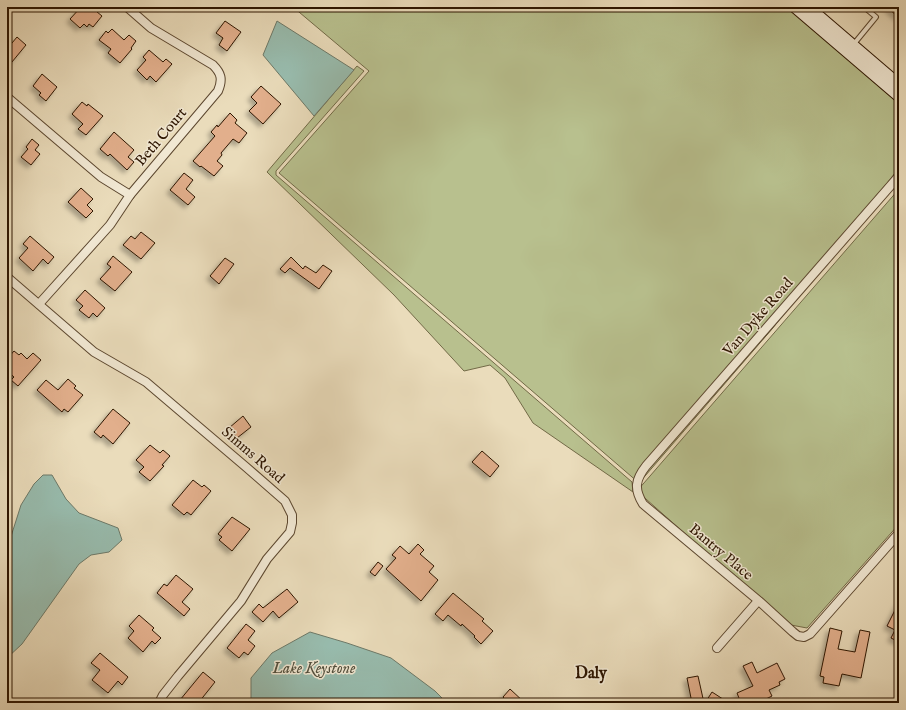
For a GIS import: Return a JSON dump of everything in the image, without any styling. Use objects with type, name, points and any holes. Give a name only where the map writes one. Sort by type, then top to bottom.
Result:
[{"type":"main road","points":[[795,7],[899,96]]},
{"type":"main road","points":[[808,7],[899,85]]},
{"type":"street","name":"Beth Court","points":[[38,304],[110,225],[130,195],[218,91],[222,81],[220,72],[213,65],[151,28],[127,7]]},
{"type":"street","points":[[7,97],[101,177],[130,195]]},
{"type":"street","name":"Van Dyke Road","points":[[638,477],[899,176]]},
{"type":"street","name":"Simms Road","points":[[7,277],[94,352],[146,382],[274,492],[285,502],[292,514],[290,532],[267,559],[241,601],[178,676],[163,695],[159,703]]},
{"type":"street","name":"Bantry Place","points":[[638,477],[636,484],[637,494],[642,504],[798,636],[804,637],[810,634],[899,532]]},
{"type":"street","points":[[717,648],[758,601]]},
{"type":"lane","points":[[853,45],[876,17],[864,7]]},
{"type":"green space","points":[[293,7],[788,7],[899,104],[899,168],[772,329],[639,483],[279,173],[369,71]]},
{"type":"green space","points":[[357,66],[364,71],[276,171],[276,175],[632,482],[633,492],[533,423],[505,378],[490,365],[464,371],[394,295],[267,172]]},
{"type":"green space","points":[[899,189],[899,524],[807,628],[791,625],[755,596],[637,491]]},
{"type":"water","points":[[277,21],[354,70],[314,116],[263,55]]},
{"type":"water","points":[[43,475],[52,475],[66,499],[79,513],[118,528],[122,540],[109,552],[91,555],[79,564],[22,644],[7,658],[7,549],[21,505],[34,484]]},
{"type":"water","name":"Lake Keystone","points":[[310,632],[391,658],[435,691],[447,703],[251,703],[251,678],[272,653]]},
{"type":"building","points":[[81,7],[91,7],[102,16],[93,27],[89,24],[87,27],[84,24],[80,28],[70,19]]},
{"type":"building","points":[[887,7],[899,7],[899,18]]},
{"type":"building","points":[[225,21],[241,32],[227,51],[219,45],[223,38],[216,33]]},
{"type":"building","points":[[112,29],[124,40],[129,35],[136,41],[131,48],[132,49],[120,63],[108,53],[111,49],[99,40],[106,31],[108,33]]},
{"type":"building","points":[[17,37],[26,45],[7,68],[7,49]]},
{"type":"building","points":[[149,50],[163,62],[166,59],[172,64],[156,82],[150,76],[147,80],[137,70],[146,60],[143,57]]},
{"type":"building","points":[[42,74],[57,87],[46,101],[39,95],[41,93],[33,86]]},
{"type":"building","points":[[261,86],[281,104],[263,124],[249,111],[257,103],[251,97]]},
{"type":"building","points":[[82,102],[87,106],[88,104],[103,116],[86,135],[78,129],[83,124],[72,114]]},
{"type":"building","points":[[230,113],[237,120],[235,123],[247,133],[239,143],[233,139],[221,153],[222,155],[217,161],[223,166],[214,176],[193,161],[215,136],[211,132],[217,125],[218,127]]},
{"type":"building","points":[[114,132],[134,150],[128,157],[134,162],[127,170],[110,154],[108,156],[100,149]]},
{"type":"building","points":[[32,139],[39,145],[35,150],[40,154],[31,165],[21,157],[28,149],[26,147]]},
{"type":"building","points":[[184,173],[193,180],[186,189],[195,197],[188,205],[170,190]]},
{"type":"building","points":[[81,188],[93,199],[87,205],[93,211],[86,218],[68,202]]},
{"type":"building","points":[[141,232],[155,243],[141,259],[123,245],[131,236],[135,239]]},
{"type":"building","points":[[30,236],[54,257],[48,264],[43,259],[33,271],[19,258],[28,248],[23,244]]},
{"type":"building","points":[[113,256],[132,272],[115,291],[100,279],[111,267],[107,264]]},
{"type":"building","points":[[291,257],[303,269],[305,266],[316,273],[323,265],[332,271],[319,289],[290,268],[285,273],[280,269]]},
{"type":"building","points":[[225,258],[234,264],[219,284],[210,276]]},
{"type":"building","points":[[85,290],[105,308],[97,317],[93,313],[89,318],[79,310],[83,306],[76,300]]},
{"type":"building","points":[[14,351],[19,355],[21,353],[27,359],[33,353],[41,360],[18,386],[11,380],[14,377],[7,371],[7,359]]},
{"type":"building","points":[[68,379],[76,386],[74,388],[83,395],[68,412],[64,409],[62,412],[37,390],[46,380],[58,390]]},
{"type":"building","points":[[113,409],[130,423],[113,444],[103,435],[101,438],[94,432]]},
{"type":"building","points":[[243,416],[251,427],[237,438],[229,428]]},
{"type":"building","points":[[150,445],[160,453],[163,450],[170,456],[162,465],[164,466],[150,481],[139,472],[144,467],[136,460]]},
{"type":"building","points":[[482,451],[499,466],[490,477],[472,462]]},
{"type":"building","points":[[193,480],[202,487],[204,485],[211,491],[191,515],[187,512],[184,515],[172,505]]},
{"type":"building","points":[[232,517],[250,529],[232,551],[219,540],[222,537],[218,534]]},
{"type":"building","points":[[418,544],[424,550],[420,554],[434,566],[429,572],[438,580],[421,601],[386,569],[396,558],[392,555],[400,546],[409,554]]},
{"type":"building","points":[[378,562],[383,566],[375,576],[370,572]]},
{"type":"building","points":[[176,575],[193,589],[182,602],[190,609],[184,616],[157,593],[164,584],[167,586]]},
{"type":"building","points":[[287,589],[298,602],[279,618],[273,611],[263,622],[252,612],[259,604],[263,608]]},
{"type":"building","points":[[453,593],[484,619],[482,621],[493,631],[481,644],[462,624],[461,626],[448,615],[443,621],[435,614]]},
{"type":"building","points":[[899,602],[899,642],[891,638],[895,630],[887,626]]},
{"type":"building","points":[[139,615],[154,628],[152,630],[161,638],[155,644],[152,641],[143,652],[128,638],[134,631],[129,626]]},
{"type":"building","points":[[246,624],[255,631],[248,640],[255,646],[248,655],[244,652],[239,658],[227,648]]},
{"type":"building","points":[[830,628],[842,631],[838,649],[855,652],[860,630],[870,632],[861,678],[842,674],[839,686],[823,683],[824,677],[820,676]]},
{"type":"building","points":[[100,653],[128,677],[122,685],[118,681],[108,693],[92,680],[100,670],[91,663]]},
{"type":"building","points":[[752,662],[757,673],[777,663],[785,679],[779,682],[780,685],[769,690],[772,696],[758,703],[741,703],[737,693],[753,686],[743,666]]},
{"type":"building","points":[[203,672],[215,682],[199,702],[196,699],[193,703],[183,703],[180,700]]},
{"type":"building","points":[[698,676],[704,703],[692,703],[687,678]]},
{"type":"building","points":[[510,689],[525,703],[509,703],[503,697]]},
{"type":"building","points":[[712,692],[729,703],[705,703]]},
{"type":"district","name":"Daly","points":[[591,674]]}]
